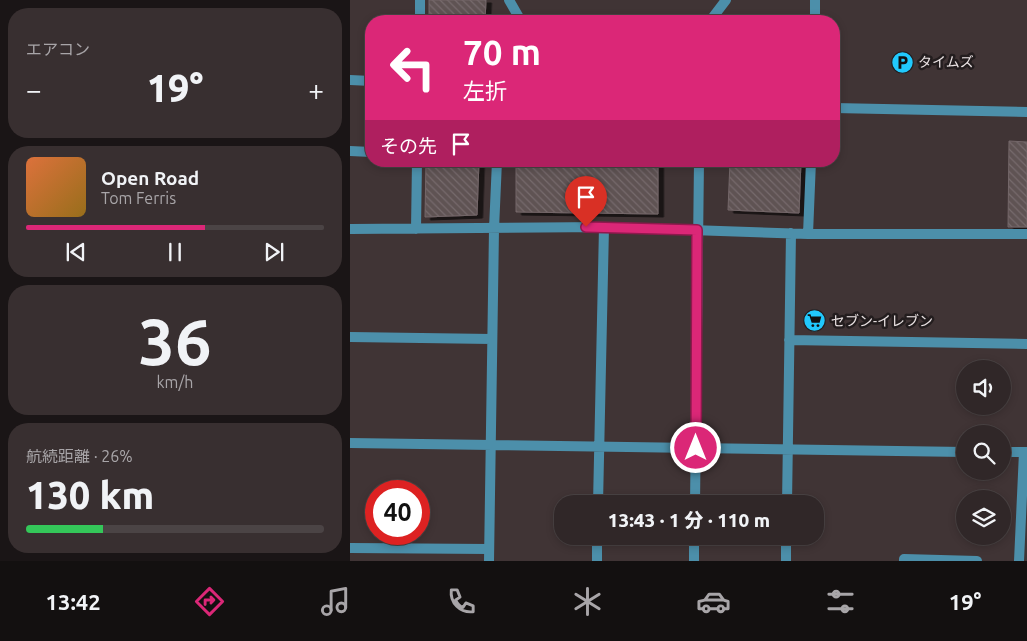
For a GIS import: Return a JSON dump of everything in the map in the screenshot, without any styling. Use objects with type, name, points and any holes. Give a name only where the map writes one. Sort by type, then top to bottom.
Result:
[{"type":"street","points":[[420,0],[420,15]]},
{"type":"street","points":[[509,0],[518,15]]},
{"type":"street","points":[[715,15],[726,0]]},
{"type":"street","points":[[815,0],[815,15]]},
{"type":"street","points":[[350,80],[365,81]]},
{"type":"street","points":[[840,108],[1027,112]]},
{"type":"street","points":[[350,152],[365,152]]},
{"type":"street","points":[[416,229],[417,167]]},
{"type":"street","points":[[489,561],[494,228],[497,167]]},
{"type":"street","points":[[695,495],[699,167]]},
{"type":"street","points":[[808,234],[811,167]]},
{"type":"street","points":[[350,229],[604,227],[808,234],[1027,234]]},
{"type":"street","points":[[598,495],[604,227]]},
{"type":"street","points":[[787,495],[791,233]]},
{"type":"street","points":[[350,337],[492,339]]},
{"type":"street","points":[[789,340],[1027,344]]},
{"type":"street","points":[[350,443],[956,452]]},
{"type":"street","points":[[1011,452],[1025,452],[1019,561]]},
{"type":"street","points":[[597,545],[597,561]]},
{"type":"street","points":[[694,545],[694,561]]},
{"type":"street","points":[[786,545],[786,561]]},
{"type":"street","points":[[350,548],[489,549]]},
{"type":"street","points":[[904,561],[904,559],[977,561]]},
{"type":"building","points":[[429,0],[486,0],[485,15],[429,15]]},
{"type":"building","points":[[1009,141],[1027,142],[1027,227],[1008,227]]},
{"type":"building","points":[[426,167],[479,167],[477,215],[425,217]]},
{"type":"building","points":[[516,167],[658,167],[658,214],[516,212]]},
{"type":"building","points":[[730,167],[801,167],[799,213],[728,210]]},
{"type":"place","name":"タイムズ","points":[[902,62]]},
{"type":"place","name":"セブン-イレブン","points":[[815,321]]},
{"type":"route","points":[[586,227],[697,230],[696,448]]}]
